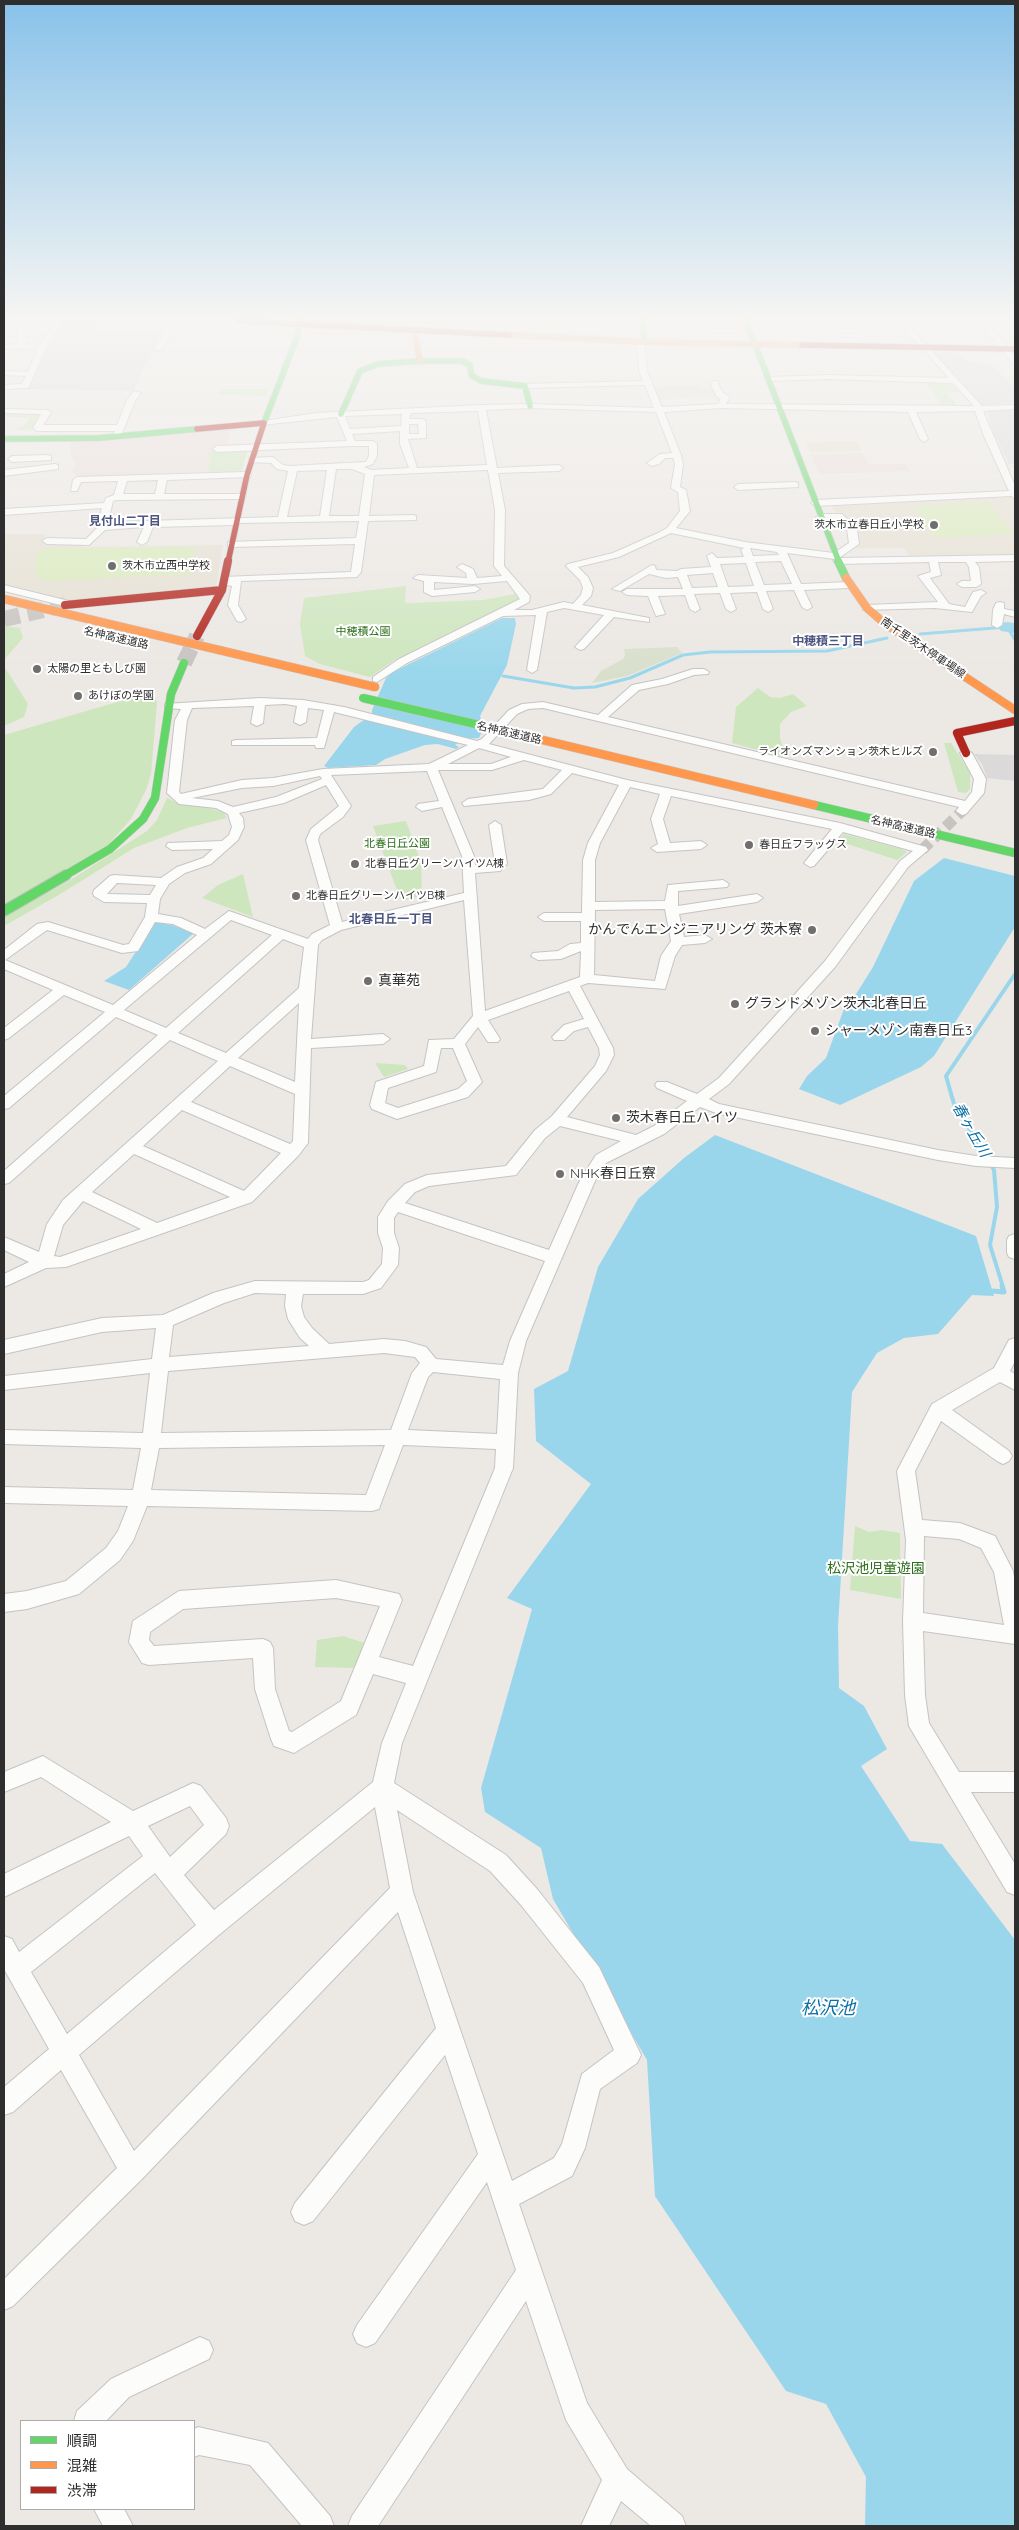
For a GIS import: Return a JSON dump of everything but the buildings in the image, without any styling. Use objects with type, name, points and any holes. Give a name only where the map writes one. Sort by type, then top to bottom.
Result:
[{"type":"main road","points":[[7,439],[58,439]]},
{"type":"main road","points":[[197,636],[224,584],[247,474],[259,439]]},
{"type":"main road","name":"南千里茨木停車場線","points":[[792,439],[849,586],[867,608],[884,623],[1015,710]]},
{"type":"main road","points":[[67,605],[224,584]]},
{"type":"main road","name":"名神高速道路","points":[[4,599],[379,685]]},
{"type":"main road","points":[[4,911],[110,849],[143,819],[155,798],[158,787],[171,694],[181,658],[198,658]]},
{"type":"main road","name":"名神高速道路","points":[[353,701],[501,730],[1015,853]]},
{"type":"main road","name":"名神高速道路","points":[[491,714],[515,720]]},
{"type":"main road","points":[[966,754],[957,733],[1015,721]]},
{"type":"street","points":[[351,439],[352,443]]},
{"type":"street","points":[[410,439],[414,471]]},
{"type":"street","points":[[379,685],[403,661],[502,614],[524,600],[525,596],[499,566],[500,510],[487,439]]},
{"type":"street","points":[[575,606],[586,596],[588,588],[585,579],[571,566],[616,555],[670,530],[685,511],[682,490],[676,488],[679,464],[671,439]]},
{"type":"street","points":[[816,503],[1015,494],[989,439]]},
{"type":"street","points":[[50,440],[51,462]]},
{"type":"street","points":[[217,450],[352,443],[373,444],[373,456],[369,464],[293,469],[282,468],[273,460],[252,460]]},
{"type":"street","points":[[651,463],[656,462],[663,456],[677,455]]},
{"type":"street","points":[[12,459],[51,462]]},
{"type":"street","points":[[4,473],[51,462]]},
{"type":"street","points":[[353,466],[370,473],[560,468]]},
{"type":"street","points":[[324,519],[332,467]]},
{"type":"street","points":[[282,520],[293,469]]},
{"type":"street","points":[[224,584],[350,576],[356,573],[370,473]]},
{"type":"street","points":[[74,489],[77,480],[247,474]]},
{"type":"street","points":[[159,496],[163,477]]},
{"type":"street","points":[[118,497],[123,478]]},
{"type":"street","points":[[738,487],[795,485]]},
{"type":"street","points":[[104,518],[110,499],[118,497],[242,496]]},
{"type":"street","points":[[4,512],[108,505]]},
{"type":"street","points":[[821,517],[842,517],[852,529],[854,544],[837,558]]},
{"type":"street","points":[[47,541],[89,542],[102,528],[112,525],[413,518]]},
{"type":"street","points":[[186,537],[192,523]]},
{"type":"street","points":[[142,542],[150,524]]},
{"type":"street","points":[[670,530],[783,554],[837,558],[933,560],[1015,558]]},
{"type":"street","points":[[231,544],[361,541]]},
{"type":"street","points":[[745,546],[768,608]]},
{"type":"street","points":[[783,554],[749,560],[714,562],[681,572],[682,574],[666,575],[650,570],[622,591],[652,593],[849,586]]},
{"type":"street","points":[[783,554],[807,607]]},
{"type":"street","points":[[962,584],[976,584],[974,567],[969,559]]},
{"type":"street","points":[[933,560],[936,575],[923,576],[945,605]]},
{"type":"street","points":[[714,562],[732,609]]},
{"type":"street","points":[[418,578],[429,579],[429,592],[432,593],[476,589],[471,581],[470,571],[462,567]]},
{"type":"street","points":[[682,574],[695,610]]},
{"type":"street","points":[[471,581],[509,578]]},
{"type":"street","points":[[224,584],[236,582],[237,589],[233,605],[241,619]]},
{"type":"street","points":[[4,588],[67,605]]},
{"type":"street","points":[[237,589],[246,600]]},
{"type":"street","points":[[652,593],[660,614]]},
{"type":"street","points":[[867,608],[945,605],[968,610],[977,594],[981,593]]},
{"type":"street","points":[[502,614],[542,611],[564,605],[645,620]]},
{"type":"street","points":[[997,624],[999,607],[1015,614]]},
{"type":"street","points":[[532,670],[542,611]]},
{"type":"street","points":[[580,647],[612,613]]},
{"type":"street","points":[[602,717],[636,687],[664,682],[693,672],[704,672]]},
{"type":"street","points":[[169,706],[260,701],[303,703],[330,708],[353,701],[364,717],[666,793],[840,827],[922,850],[904,864],[830,964],[724,1081],[659,1130],[601,1159],[588,1180],[518,1341],[509,1373],[504,1468],[392,1743],[382,1788],[402,1892],[576,2410],[617,2479],[672,2526]]},
{"type":"street","points":[[257,723],[260,701]]},
{"type":"street","points":[[300,722],[303,703]]},
{"type":"street","points":[[178,798],[172,786],[181,720],[188,705]]},
{"type":"street","points":[[431,768],[472,744],[486,742],[513,712],[526,706],[551,706],[602,717],[965,808],[978,793],[980,779],[976,767],[966,754]]},
{"type":"street","points":[[236,743],[321,744],[330,708]]},
{"type":"street","points":[[178,798],[242,784],[431,768],[492,767],[521,757]]},
{"type":"street","points":[[431,768],[468,856],[478,1011],[480,1018],[493,1039]]},
{"type":"street","points":[[468,803],[489,803],[520,795],[547,792],[569,769]]},
{"type":"street","points":[[232,812],[280,800],[326,776]]},
{"type":"street","points":[[326,776],[345,806],[339,814],[315,832],[312,840],[337,927]]},
{"type":"street","points":[[587,979],[586,947],[589,860],[594,843],[626,783]]},
{"type":"street","points":[[666,793],[657,819],[661,848],[700,845]]},
{"type":"street","points":[[4,956],[42,927],[48,926],[122,949],[133,948],[150,917],[154,899],[164,882],[181,870],[207,861],[234,837],[238,827],[237,818],[232,812],[218,805],[178,798]]},
{"type":"street","points":[[422,807],[446,803]]},
{"type":"street","points":[[810,863],[840,827]]},
{"type":"street","points":[[469,869],[496,868],[501,864],[492,830]]},
{"type":"street","points":[[172,846],[226,845]]},
{"type":"street","points":[[154,899],[104,898],[99,893],[114,879],[164,882]]},
{"type":"street","points":[[458,1044],[476,1020],[587,979],[660,986],[668,956],[678,941],[671,908],[672,888],[723,884]]},
{"type":"street","points":[[4,1243],[44,1262],[60,1263],[246,1198],[300,1143],[306,990],[311,945],[321,934],[337,927],[471,895]]},
{"type":"street","points":[[544,917],[587,912],[671,908],[757,898]]},
{"type":"street","points":[[4,1104],[229,915],[311,945]]},
{"type":"street","points":[[150,917],[176,922],[206,934]]},
{"type":"street","points":[[4,1179],[281,934]]},
{"type":"street","points":[[678,941],[705,939]]},
{"type":"street","points":[[538,956],[561,955],[575,947],[586,947]]},
{"type":"street","points":[[4,964],[227,1061],[302,1091]]},
{"type":"street","points":[[4,1347],[23,1341],[102,1325],[165,1322],[238,1291],[255,1287],[363,1288],[375,1284],[384,1276],[390,1265],[391,1248],[386,1233],[386,1217],[410,1188],[427,1181],[511,1171],[540,1134],[558,1120],[605,1062],[606,1048],[572,984]]},
{"type":"street","points":[[4,1035],[61,990]]},
{"type":"street","points":[[4,1281],[44,1262],[55,1224],[69,1204],[306,990]]},
{"type":"street","points":[[560,1037],[569,1028],[592,1021]]},
{"type":"street","points":[[304,1044],[383,1039]]},
{"type":"street","points":[[434,1043],[458,1044],[475,1082],[463,1093],[397,1114],[377,1105],[381,1085],[431,1069],[434,1043]]},
{"type":"street","points":[[662,1085],[698,1102],[716,1108],[914,1150],[983,1161],[1015,1163]]},
{"type":"street","points":[[180,1103],[292,1152]]},
{"type":"street","points":[[558,1120],[637,1140]]},
{"type":"street","points":[[132,1147],[246,1198]]},
{"type":"street","points":[[81,1192],[158,1230]]},
{"type":"street","points":[[394,1205],[554,1258]]},
{"type":"street","points":[[1015,1240],[1015,1253]]},
{"type":"street","points":[[295,1287],[293,1306],[296,1319],[306,1333],[326,1351]]},
{"type":"street","points":[[4,1603],[27,1600],[72,1588],[113,1554],[126,1535],[140,1497],[151,1440],[165,1322]]},
{"type":"street","points":[[1015,1345],[1008,1378],[938,1409],[906,1471],[915,1540],[913,1621],[915,1695],[919,1726],[1015,1884]]},
{"type":"street","points":[[4,1384],[161,1365],[384,1346],[406,1348],[420,1352],[427,1358],[429,1365]]},
{"type":"street","points":[[429,1365],[509,1373]]},
{"type":"street","points":[[4,1495],[372,1503],[421,1373],[429,1365]]},
{"type":"street","points":[[938,1409],[1003,1456]]},
{"type":"street","points":[[4,1437],[151,1440],[397,1437],[506,1442]]},
{"type":"street","points":[[913,1527],[960,1531],[988,1542],[1003,1571],[1015,1628]]},
{"type":"street","points":[[336,1589],[392,1600],[368,1663],[349,1708],[294,1743],[281,1739],[265,1689],[264,1648],[149,1656],[139,1642],[140,1627],[179,1600],[336,1589]]},
{"type":"street","points":[[913,1621],[1015,1635]]},
{"type":"street","points":[[368,1663],[419,1677]]},
{"type":"street","points":[[4,1782],[43,1766],[133,1824],[163,1866],[212,1926]]},
{"type":"street","points":[[953,1782],[1015,1782]]},
{"type":"street","points":[[4,2103],[212,1926],[382,1788]]},
{"type":"street","points":[[382,1788],[498,1863],[529,1897],[590,1975],[629,2055],[610,2066],[590,2082],[573,2148],[563,2167],[504,2198]]},
{"type":"street","points":[[4,1886],[193,1794],[218,1826],[16,1969]]},
{"type":"street","points":[[4,2297],[132,2171],[402,1892]]},
{"type":"street","points":[[4,1947],[132,2171]]},
{"type":"street","points":[[304,2212],[448,2032]]},
{"type":"street","points":[[366,2334],[490,2158]]},
{"type":"street","points":[[362,2526],[530,2272]]},
{"type":"street","points":[[88,2420],[120,2388],[200,2350]]},
{"type":"street","points":[[195,2442],[198,2441],[258,2453],[320,2526]]},
{"type":"street","points":[[595,2526],[617,2479]]},
{"type":"street","points":[[109,2510],[119,2526]]},
{"type":"shaded area","points":[[93,439],[229,439],[226,449],[211,451],[208,475],[75,479],[78,475],[72,472],[76,461],[71,457],[71,441]]},
{"type":"shaded area","points":[[997,439],[1015,439],[1015,464],[1009,464]]},
{"type":"shaded area","points":[[857,441],[862,451],[810,452],[806,442]]},
{"type":"shaded area","points":[[862,453],[869,464],[905,464],[910,471],[819,474],[811,455]]},
{"type":"shaded area","name":"茨木市立春日丘小学校","points":[[1007,496],[1013,498],[1015,504],[1015,557],[912,559],[904,548],[854,548],[857,544],[856,529],[840,512],[836,514],[832,506]]},
{"type":"shaded area","name":"茨木市立西中学校","points":[[4,534],[45,534],[45,543],[76,544],[84,547],[223,545],[216,587],[69,601],[4,585]]},
{"type":"shaded area","points":[[974,754],[1015,755],[1015,781],[987,778],[982,764]]},
{"type":"green space","points":[[248,449],[241,474],[208,475],[211,451]]},
{"type":"green space","points":[[989,502],[1013,534],[935,538],[913,506]]},
{"type":"green space","points":[[48,548],[195,548],[190,574],[54,581],[38,579],[35,560],[36,553]]},
{"type":"green space","name":"中穂積公園","points":[[406,586],[405,602],[409,603],[483,600],[515,594],[520,600],[393,661],[370,677],[320,664],[305,656],[300,624],[304,598]]},
{"type":"green space","points":[[4,626],[20,628],[23,638],[4,660]]},
{"type":"green space","points":[[677,647],[682,653],[627,676],[592,683],[601,671],[623,659],[625,656],[624,649]]},
{"type":"green space","points":[[4,666],[28,704],[24,717],[4,726]]},
{"type":"green space","points":[[758,688],[770,697],[780,698],[793,694],[807,706],[791,712],[780,724],[780,738],[784,751],[780,756],[732,743],[736,707]]},
{"type":"green space","points":[[155,697],[157,702],[151,774],[146,790],[131,819],[108,845],[4,907],[4,735],[131,698]]},
{"type":"green space","points":[[944,743],[951,743],[970,772],[970,789],[966,793],[958,792]]},
{"type":"green space","points":[[167,798],[175,802],[223,812],[227,818],[187,828],[134,848],[62,893],[4,926],[4,918],[12,912],[69,881],[147,831],[157,820]]},
{"type":"green space","name":"北春日丘公園","points":[[406,821],[421,862],[422,896],[406,900],[397,890],[373,826]]},
{"type":"green space","points":[[844,834],[907,852],[897,860],[838,841]]},
{"type":"green space","points":[[243,874],[253,917],[202,898],[218,885]]},
{"type":"green space","points":[[375,1063],[405,1065],[408,1069],[384,1077]]},
{"type":"green space","name":"松沢池児童遊園","points":[[855,1526],[869,1532],[881,1530],[900,1533],[901,1599],[850,1590]]},
{"type":"green space","points":[[343,1636],[365,1643],[356,1668],[315,1667],[317,1640]]},
{"type":"water","points":[[502,618],[515,618],[516,624],[507,665],[480,716],[484,727],[479,738],[466,739],[455,745],[459,747],[456,749],[438,744],[425,745],[385,759],[376,765],[328,768],[324,766],[354,727],[372,714],[386,678],[391,673]]},
{"type":"water","points":[[944,858],[1015,876],[1015,927],[934,1056],[921,1067],[840,1105],[799,1089],[807,1076],[826,1058],[845,1006],[853,999],[873,967],[914,881]]},
{"type":"water","points":[[155,922],[172,925],[194,933],[129,990],[104,981],[126,967]]},
{"type":"water","name":"松沢池","points":[[715,1135],[976,1236],[994,1296],[972,1295],[938,1334],[904,1338],[877,1353],[852,1392],[838,1626],[839,1688],[864,1706],[887,1749],[861,1766],[910,1841],[942,1844],[1015,1940],[1015,2526],[865,2526],[866,2477],[826,2404],[786,2391],[655,2196],[647,2060],[553,1899],[541,1848],[485,1812],[481,1788],[532,1609],[507,1598],[591,1484],[536,1441],[534,1389],[568,1371],[598,1267],[638,1199],[684,1158]]},
{"type":"waterway","points":[[920,634],[1007,627],[1015,640]]},
{"type":"waterway","name":"春ヶ丘川","points":[[1007,627],[1015,628]]},
{"type":"waterway","points":[[503,676],[574,688],[595,687],[630,678],[683,655],[710,652],[827,651],[887,638]]},
{"type":"waterway","name":"春ヶ丘川","points":[[1003,1287],[990,1245],[997,1207],[994,1170],[954,1104],[946,1076],[1015,974]]},
{"type":"waterway","name":"春ヶ丘川","points":[[993,1291],[1004,1292],[1002,1286]]},
{"type":"tunnel","points":[[4,619],[65,605]]},
{"type":"tunnel","points":[[184,663],[197,636]]},
{"type":"tunnel","points":[[922,850],[962,811]]},
{"type":"traffic: fast","points":[[791,439],[828,538],[846,578]]},
{"type":"traffic: fast","points":[[4,911],[110,849],[143,819],[155,798],[158,787],[171,694],[184,663]]},
{"type":"traffic: fast","points":[[363,698],[501,730]]},
{"type":"traffic: fast","points":[[814,805],[1015,853]]},
{"type":"traffic: slow","points":[[846,578],[867,608],[884,623],[1015,710]]},
{"type":"traffic: slow","points":[[4,599],[375,687]]},
{"type":"traffic: slow","points":[[501,730],[814,805]]},
{"type":"traffic: jam","points":[[197,636],[222,590],[247,475],[259,439]]},
{"type":"traffic: jam","points":[[65,605],[222,590]]},
{"type":"traffic: jam","points":[[966,753],[957,733],[1015,721]]},
{"type":"place","name":"茨木市立春日丘小学校","points":[[934,525]]},
{"type":"place","name":"茨木市立西中学校","points":[[112,566]]},
{"type":"place","name":"太陽の里ともしび園","points":[[37,669]]},
{"type":"place","name":"あけぼの学園","points":[[78,696]]},
{"type":"place","name":"ライオンズマンション茨木ヒルズ","points":[[933,752]]},
{"type":"place","name":"春日丘フラッグス","points":[[749,845]]},
{"type":"place","name":"北春日丘グリーンハイツA棟","points":[[355,864]]},
{"type":"place","name":"北春日丘グリーンハイツB棟","points":[[296,896]]},
{"type":"place","name":"かんでんエンジニアリング 茨木寮","points":[[812,930]]},
{"type":"place","name":"真華苑","points":[[368,981]]},
{"type":"place","name":"グランドメゾン茨木北春日丘","points":[[735,1004]]},
{"type":"place","name":"シャーメゾン南春日丘3","points":[[815,1031]]},
{"type":"place","name":"茨木春日丘ハイツ","points":[[616,1118]]},
{"type":"place","name":"NHK春日丘寮","points":[[560,1174]]},
{"type":"district","name":"見付山二丁目","points":[[125,521]]},
{"type":"district","name":"中穂積三丁目","points":[[828,641]]},
{"type":"district","name":"北春日丘一丁目","points":[[391,919]]}]
